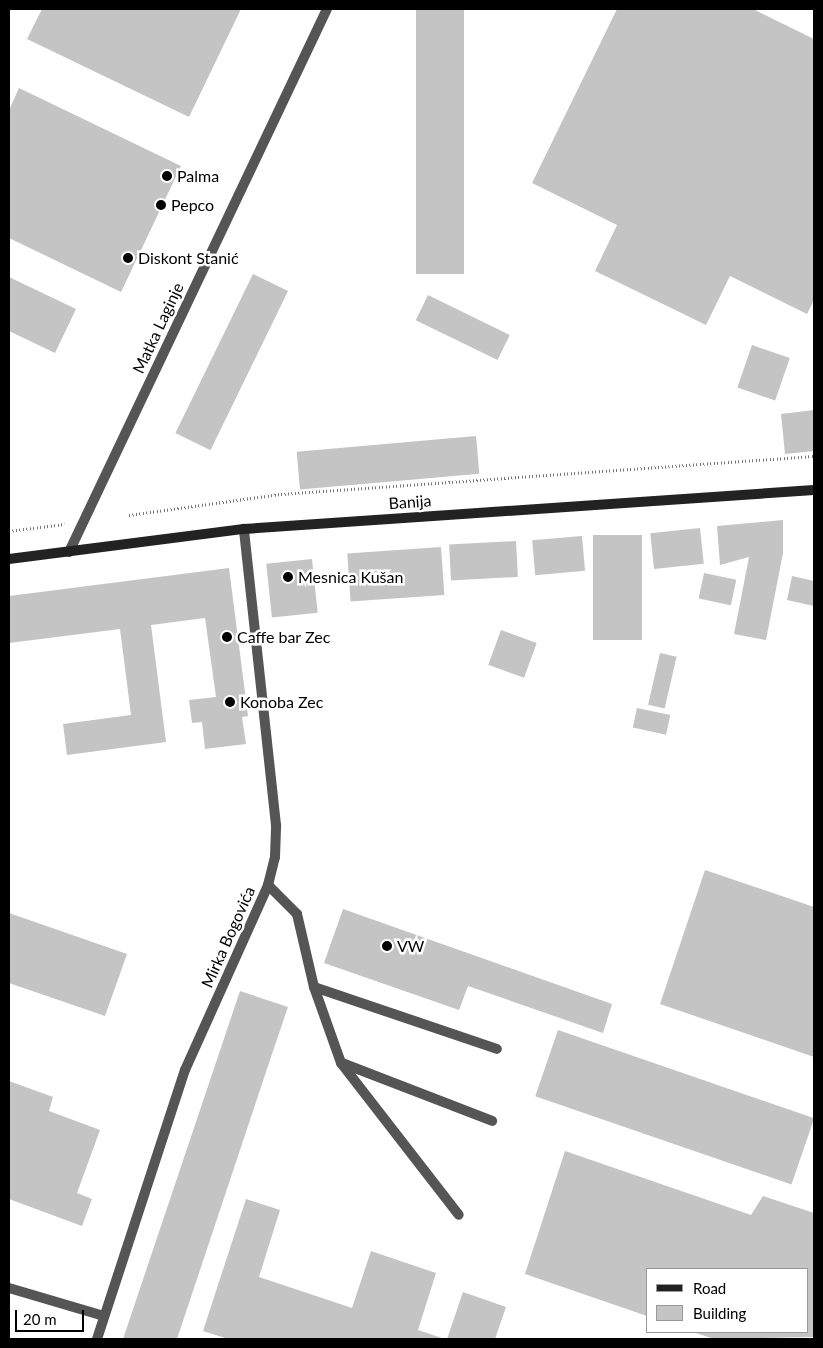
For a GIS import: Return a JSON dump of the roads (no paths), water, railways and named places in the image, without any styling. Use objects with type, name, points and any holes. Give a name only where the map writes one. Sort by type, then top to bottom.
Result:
[{"type":"main road","name":"Banija","points":[[9,559],[244,528],[814,490]]},
{"type":"street","name":"Matka Laginje","points":[[69,552],[327,9]]},
{"type":"street","name":"Mirka Bogovića","points":[[97,1339],[185,1070],[268,885],[275,857],[276,825],[244,528]]},
{"type":"street","points":[[268,885],[297,914],[314,987],[341,1063],[460,1215]]},
{"type":"street","points":[[314,987],[497,1049]]},
{"type":"street","points":[[341,1063],[492,1121]]},
{"type":"street","points":[[9,1288],[104,1316]]},
{"type":"place","name":"Palma","points":[[167,176]]},
{"type":"place","name":"Pepco","points":[[161,205]]},
{"type":"place","name":"Diskont Stanić","points":[[128,258]]},
{"type":"place","name":"Mesnica Kušan","points":[[288,577]]},
{"type":"place","name":"Caffe bar Zec","points":[[227,637]]},
{"type":"place","name":"Konoba Zec","points":[[230,702]]},
{"type":"place","name":"VW","points":[[387,946]]}]
